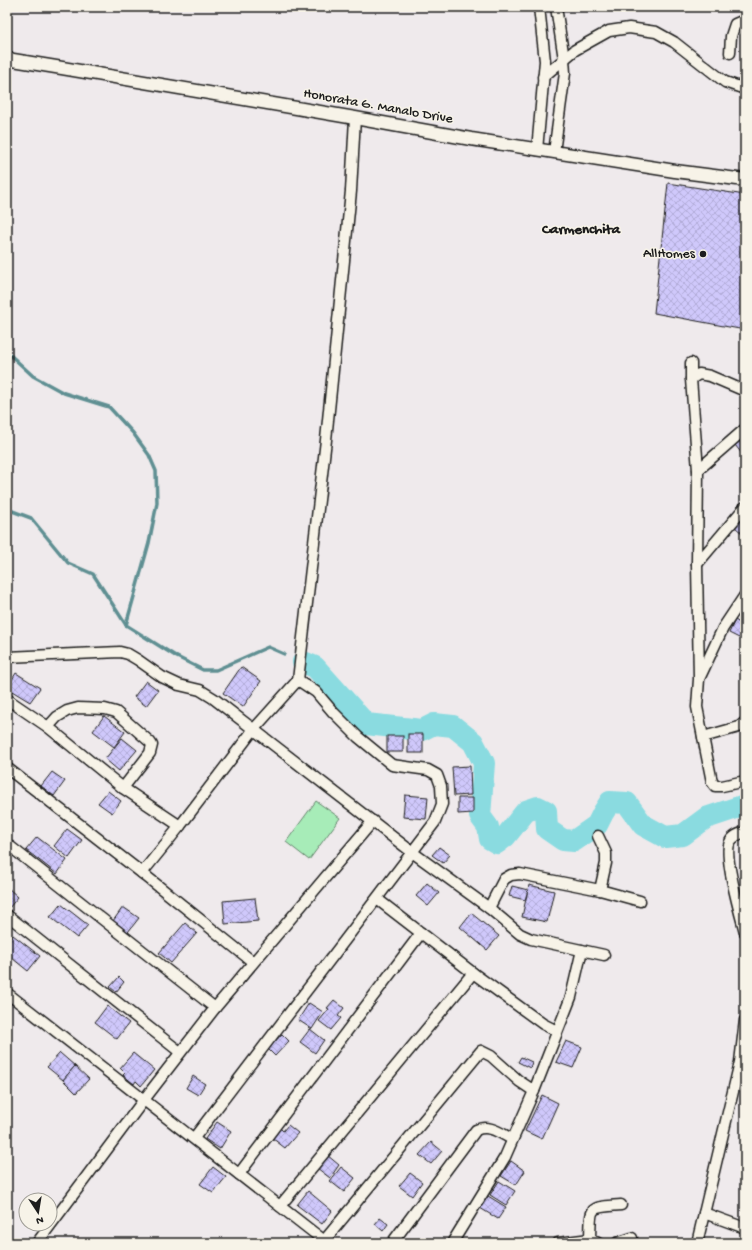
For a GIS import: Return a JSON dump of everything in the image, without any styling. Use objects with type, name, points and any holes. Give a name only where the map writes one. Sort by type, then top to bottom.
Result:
[{"type":"street","points":[[537,150],[545,61],[539,7]]},
{"type":"street","points":[[554,152],[565,73],[556,7]]},
{"type":"street","points":[[730,53],[731,36],[735,24],[742,21],[745,22]]},
{"type":"street","points":[[543,77],[575,50],[609,31],[629,28],[656,32],[674,42],[725,82],[745,89]]},
{"type":"street","name":"Honorata G. Manalo Drive","points":[[7,59],[537,150],[745,180]]},
{"type":"street","points":[[142,873],[254,729],[298,680],[326,440],[351,191],[355,118]]},
{"type":"street","points":[[691,363],[698,470],[697,564],[699,680],[697,707],[712,782],[715,786],[722,786],[745,781]]},
{"type":"street","points":[[691,380],[699,374],[710,376],[745,391]]},
{"type":"street","points":[[698,470],[745,429]]},
{"type":"street","points":[[697,564],[745,507]]},
{"type":"street","points":[[699,680],[724,628],[745,595]]},
{"type":"street","points":[[7,657],[120,652],[128,654],[162,677],[180,685],[200,690],[213,698],[373,820],[412,852],[489,908],[520,934],[531,939],[604,955]]},
{"type":"street","points":[[194,1138],[435,822],[442,804],[441,786],[437,775],[428,770],[392,766],[358,737],[333,712],[316,692],[298,680]]},
{"type":"street","points":[[7,699],[48,727],[123,788],[180,826]]},
{"type":"street","points":[[48,727],[57,717],[67,711],[78,708],[106,709],[116,712],[152,745],[150,753],[123,788]]},
{"type":"street","points":[[703,737],[739,727],[745,722]]},
{"type":"street","points":[[7,768],[253,962]]},
{"type":"street","points":[[37,1243],[180,1052],[253,962],[373,820]]},
{"type":"street","points":[[745,832],[733,837],[729,843],[729,864],[737,904],[745,932]]},
{"type":"street","points":[[598,836],[606,852],[606,863],[600,890]]},
{"type":"street","points":[[7,844],[215,1008]]},
{"type":"street","points":[[489,908],[504,879],[512,875],[520,874],[600,890],[640,901]]},
{"type":"street","points":[[377,899],[473,973],[543,1024],[557,1031]]},
{"type":"street","points":[[7,916],[180,1052]]},
{"type":"street","points":[[238,1174],[421,933]]},
{"type":"street","points":[[452,1243],[504,1157],[534,1091],[571,997],[582,950]]},
{"type":"street","points":[[280,1206],[473,973]]},
{"type":"street","points":[[7,993],[142,1101],[194,1138],[325,1242],[481,1051],[491,1056],[519,1081],[534,1091]]},
{"type":"street","points":[[697,1243],[742,1066],[745,1020]]},
{"type":"street","points":[[392,1243],[476,1130],[482,1127],[488,1127],[512,1139]]},
{"type":"street","points":[[558,1243],[594,1241],[591,1215],[593,1210],[598,1207],[621,1205]]},
{"type":"street","points":[[704,1213],[745,1228]]},
{"type":"street","points":[[617,1243],[632,1238]]},
{"type":"green space","points":[[316,801],[340,818],[309,860],[286,842]]},
{"type":"building","name":"AllHomes","points":[[668,183],[745,195],[745,330],[654,313]]},
{"type":"building","points":[[745,438],[745,454],[743,455],[735,445]]},
{"type":"building","points":[[745,514],[745,536],[734,526]]},
{"type":"building","points":[[745,606],[745,619],[739,616]]},
{"type":"building","points":[[735,620],[745,626],[745,631],[741,639],[729,633]]},
{"type":"building","points":[[241,667],[261,681],[243,707],[223,693]]},
{"type":"building","points":[[16,673],[40,688],[30,702],[7,688]]},
{"type":"building","points":[[146,681],[158,690],[146,706],[134,697]]},
{"type":"building","points":[[104,716],[125,732],[114,747],[93,731]]},
{"type":"building","points":[[408,734],[423,734],[423,753],[408,753]]},
{"type":"building","points":[[387,736],[403,736],[403,752],[387,752]]},
{"type":"building","points":[[122,738],[137,750],[119,771],[105,759]]},
{"type":"building","points":[[470,766],[471,795],[454,796],[452,767]]},
{"type":"building","points":[[52,772],[65,781],[54,796],[41,786]]},
{"type":"building","points":[[108,791],[121,801],[112,813],[98,803]]},
{"type":"building","points":[[405,795],[428,797],[426,819],[403,817]]},
{"type":"building","points":[[458,798],[473,798],[473,813],[458,814]]},
{"type":"building","points":[[67,829],[82,840],[69,858],[54,846]]},
{"type":"building","points":[[37,837],[67,860],[57,874],[26,850]]},
{"type":"building","points":[[439,847],[450,855],[443,863],[432,855]]},
{"type":"building","points":[[427,883],[439,893],[428,906],[416,896]]},
{"type":"building","points":[[529,885],[554,891],[547,922],[522,917]]},
{"type":"building","points":[[512,886],[528,890],[525,900],[509,896]]},
{"type":"building","points":[[7,887],[18,897],[9,908],[7,907]]},
{"type":"building","points":[[255,898],[258,921],[225,924],[223,901]]},
{"type":"building","points":[[61,904],[88,925],[77,938],[50,917]]},
{"type":"building","points":[[123,907],[139,918],[128,932],[113,921]]},
{"type":"building","points":[[471,913],[499,936],[487,950],[460,927]]},
{"type":"building","points":[[185,923],[197,933],[171,963],[159,953]]},
{"type":"building","points":[[13,935],[40,956],[28,971],[7,954],[7,943]]},
{"type":"building","points":[[119,977],[124,982],[116,992],[110,987]]},
{"type":"building","points":[[334,1000],[344,1008],[338,1016],[341,1018],[331,1030],[319,1021]]},
{"type":"building","points":[[309,1003],[323,1012],[312,1029],[298,1020]]},
{"type":"building","points":[[107,1006],[129,1023],[117,1039],[95,1022]]},
{"type":"building","points":[[310,1029],[324,1040],[315,1053],[300,1042]]},
{"type":"building","points":[[282,1034],[289,1041],[275,1056],[268,1049]]},
{"type":"building","points":[[566,1041],[582,1047],[573,1068],[556,1062]]},
{"type":"building","points":[[60,1053],[75,1066],[63,1080],[47,1067]]},
{"type":"building","points":[[133,1053],[154,1070],[141,1086],[136,1081],[134,1084],[123,1075],[125,1073],[120,1068]]},
{"type":"building","points":[[521,1057],[532,1062],[530,1068],[518,1062]]},
{"type":"building","points":[[75,1066],[89,1079],[76,1093],[63,1080]]},
{"type":"building","points":[[193,1076],[205,1084],[198,1095],[186,1088]]},
{"type":"building","points":[[542,1095],[558,1103],[542,1139],[525,1131]]},
{"type":"building","points":[[217,1122],[231,1131],[220,1149],[205,1139]]},
{"type":"building","points":[[288,1125],[298,1133],[285,1148],[272,1138],[280,1128],[283,1131]]},
{"type":"building","points":[[431,1142],[442,1151],[431,1164],[419,1155]]},
{"type":"building","points":[[327,1155],[339,1165],[330,1178],[317,1168]]},
{"type":"building","points":[[511,1161],[525,1171],[516,1185],[501,1176]]},
{"type":"building","points":[[213,1167],[226,1177],[213,1193],[200,1184]]},
{"type":"building","points":[[341,1167],[355,1178],[344,1192],[330,1181]]},
{"type":"building","points":[[410,1173],[422,1182],[412,1196],[399,1186]]},
{"type":"building","points":[[499,1181],[515,1191],[506,1205],[490,1195]]},
{"type":"building","points":[[308,1191],[332,1211],[322,1224],[297,1205]]},
{"type":"building","points":[[488,1196],[506,1207],[498,1219],[480,1208]]},
{"type":"building","points":[[380,1218],[388,1224],[383,1231],[375,1224]]},
{"type":"waterway","points":[[7,352],[33,376],[64,393],[109,407],[133,433],[149,455],[156,471],[157,503],[149,543],[126,625]]},
{"type":"waterway","points":[[7,509],[31,518],[68,563],[93,574],[126,625],[177,657],[203,670],[216,670],[268,647],[284,654]]},
{"type":"waterway","points":[[303,662],[315,667],[366,724],[422,730],[434,724],[453,726],[473,742],[484,763],[480,816],[488,827],[490,839],[497,843],[506,836],[526,811],[538,807],[546,811],[547,829],[563,840],[574,841],[597,825],[610,802],[627,803],[643,825],[665,837],[683,835],[706,818],[745,805]]},
{"type":"place","name":"AllHomes","points":[[703,254]]},
{"type":"district","name":"Carmenchita","points":[[581,230]]}]
